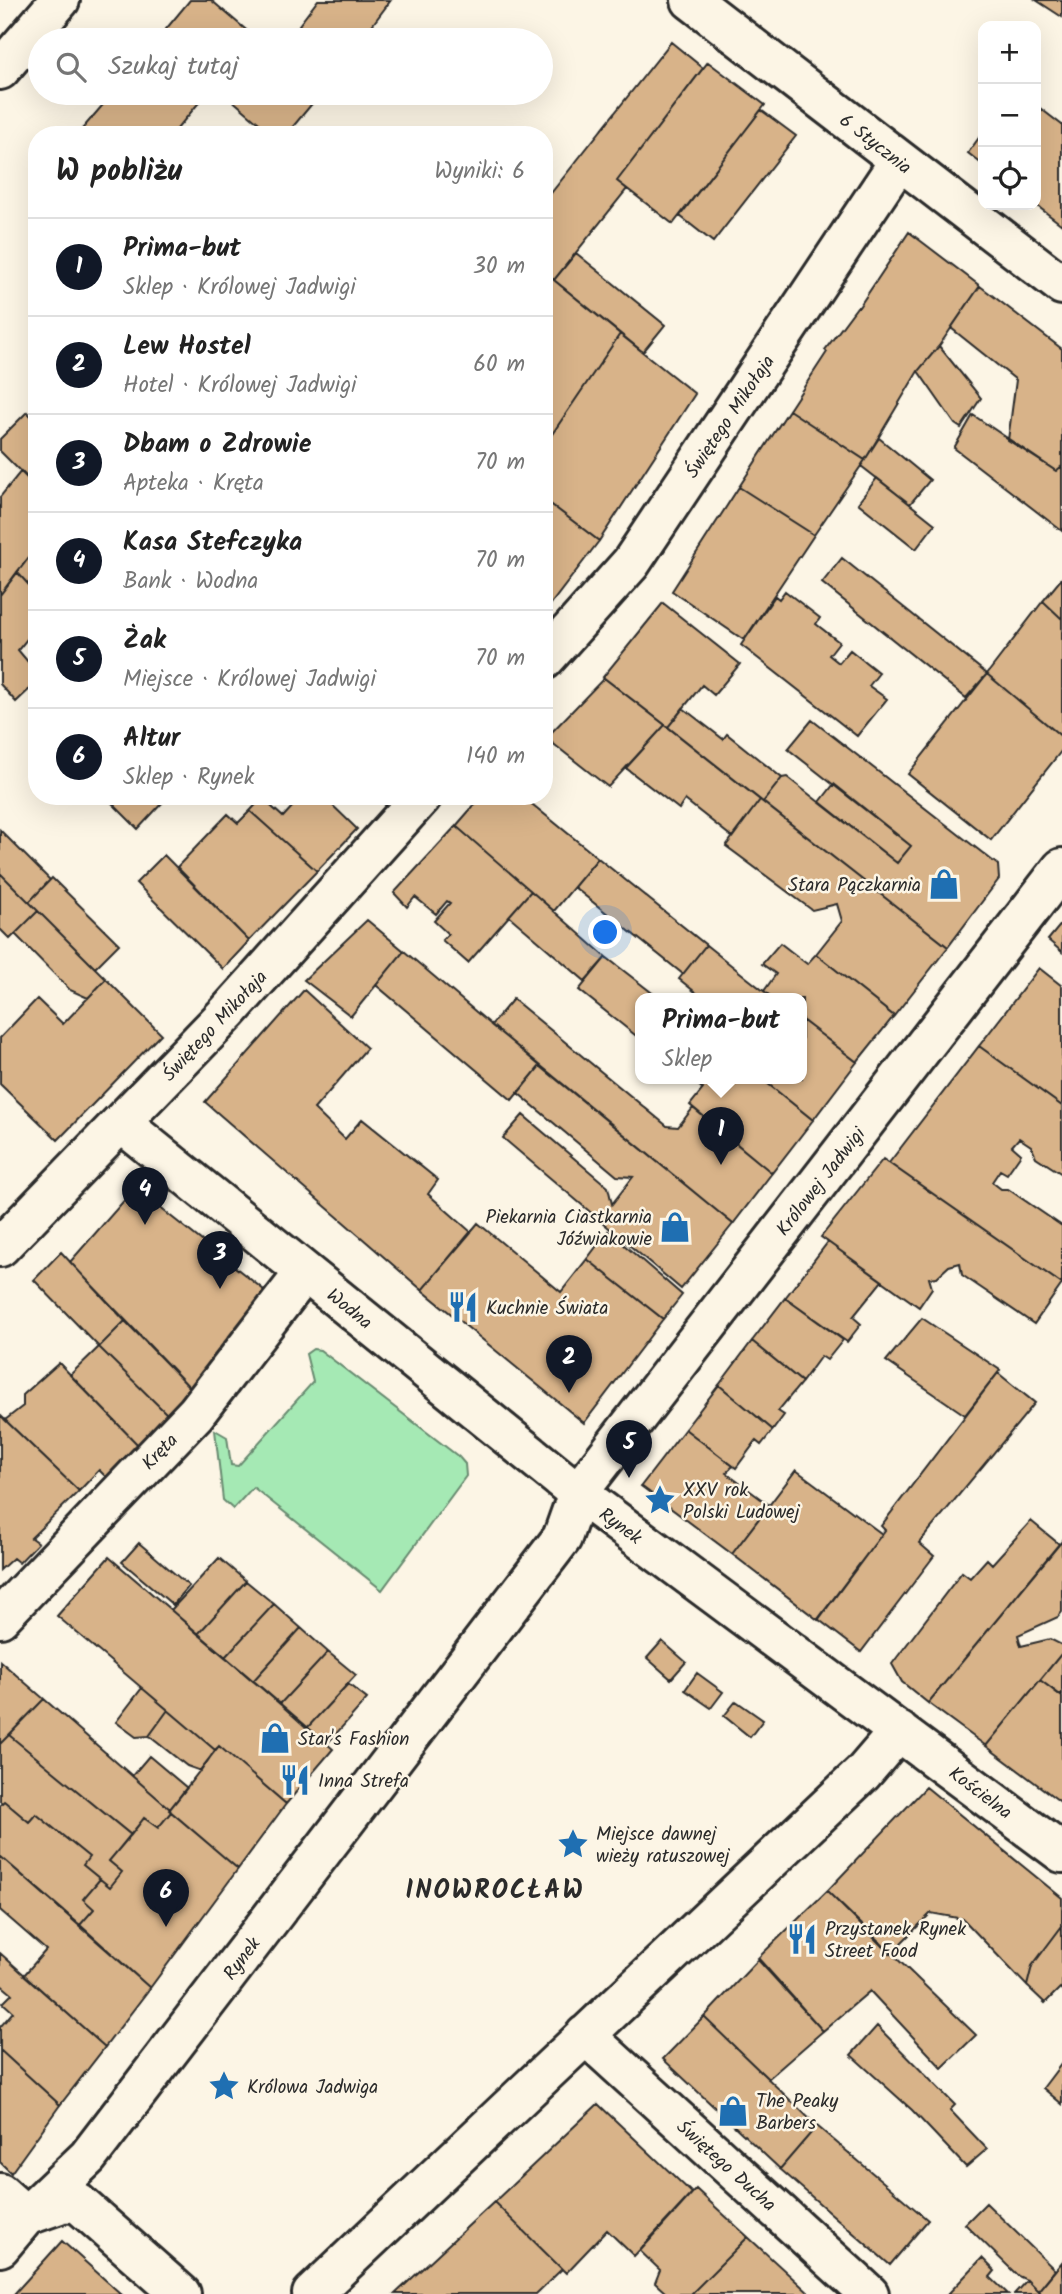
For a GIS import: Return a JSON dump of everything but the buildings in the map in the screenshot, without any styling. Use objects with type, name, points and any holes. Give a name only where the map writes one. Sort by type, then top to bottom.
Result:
[{"type":"street","points":[[36,28],[60,0]]},
{"type":"street","name":"6 Stycznia","points":[[691,0],[1062,285]]},
{"type":"street","points":[[0,70],[28,37]]},
{"type":"street","name":"Świętego Mikołaja","points":[[553,650],[631,563],[900,161]]},
{"type":"street","name":"Świętego Mikołaja","points":[[0,1247],[228,1012],[414,805]]},
{"type":"street","name":"Królowej Jadwigi","points":[[578,1493],[1062,868]]},
{"type":"street","name":"Wodna","points":[[121,1123],[578,1493]]},
{"type":"street","name":"Kręta","points":[[0,1618],[196,1413],[305,1272]]},
{"type":"street","name":"Rynek","points":[[0,2247],[13,2204],[88,2157],[562,1538],[578,1493],[899,1731]]},
{"type":"street","points":[[312,2294],[863,1773],[899,1731]]},
{"type":"street","name":"Kościelna","points":[[899,1731],[1062,1853]]},
{"type":"street","name":"Świętego Ducha","points":[[585,2035],[869,2294]]},
{"type":"street","points":[[13,2204],[77,2202],[181,2294]]},
{"type":"green space","points":[[313,1349],[320,1350],[465,1464],[466,1476],[382,1590],[253,1487],[233,1509],[223,1500],[215,1430],[227,1437],[231,1465],[238,1466],[313,1382],[306,1354]]},
{"type":"place","name":"Stara Pączkarnia","points":[[944,884]]},
{"type":"place","name":"Prima-but","points":[[721,1165]]},
{"type":"place","name":"Kasa Stefczyka","points":[[145,1225]]},
{"type":"place","name":"Piekarnia Ciastkarnia Jóźwiakowie","points":[[675,1227]]},
{"type":"place","name":"Dbam o Zdrowie","points":[[220,1289]]},
{"type":"place","name":"Kuchnie Świata","points":[[463,1307]]},
{"type":"place","name":"Lew Hostel","points":[[569,1393]]},
{"type":"place","name":"Żak","points":[[629,1478]]},
{"type":"place","name":"XXV rok Polski Ludowej","points":[[660,1500]]},
{"type":"place","name":"Star's Fashion","points":[[275,1738]]},
{"type":"place","name":"Inna Strefa","points":[[295,1780]]},
{"type":"place","name":"Miejsce dawnej wieży ratuszowej","points":[[573,1844]]},
{"type":"place","name":"Altur","points":[[166,1927]]},
{"type":"place","name":"Przystanek Rynek Street Food","points":[[802,1939]]},
{"type":"place","name":"Królowa Jadwiga","points":[[224,2086]]},
{"type":"place","name":"The Peaky Barbers","points":[[733,2111]]},
{"type":"district","name":"INOWROCŁAW","points":[[495,1889]]}]
